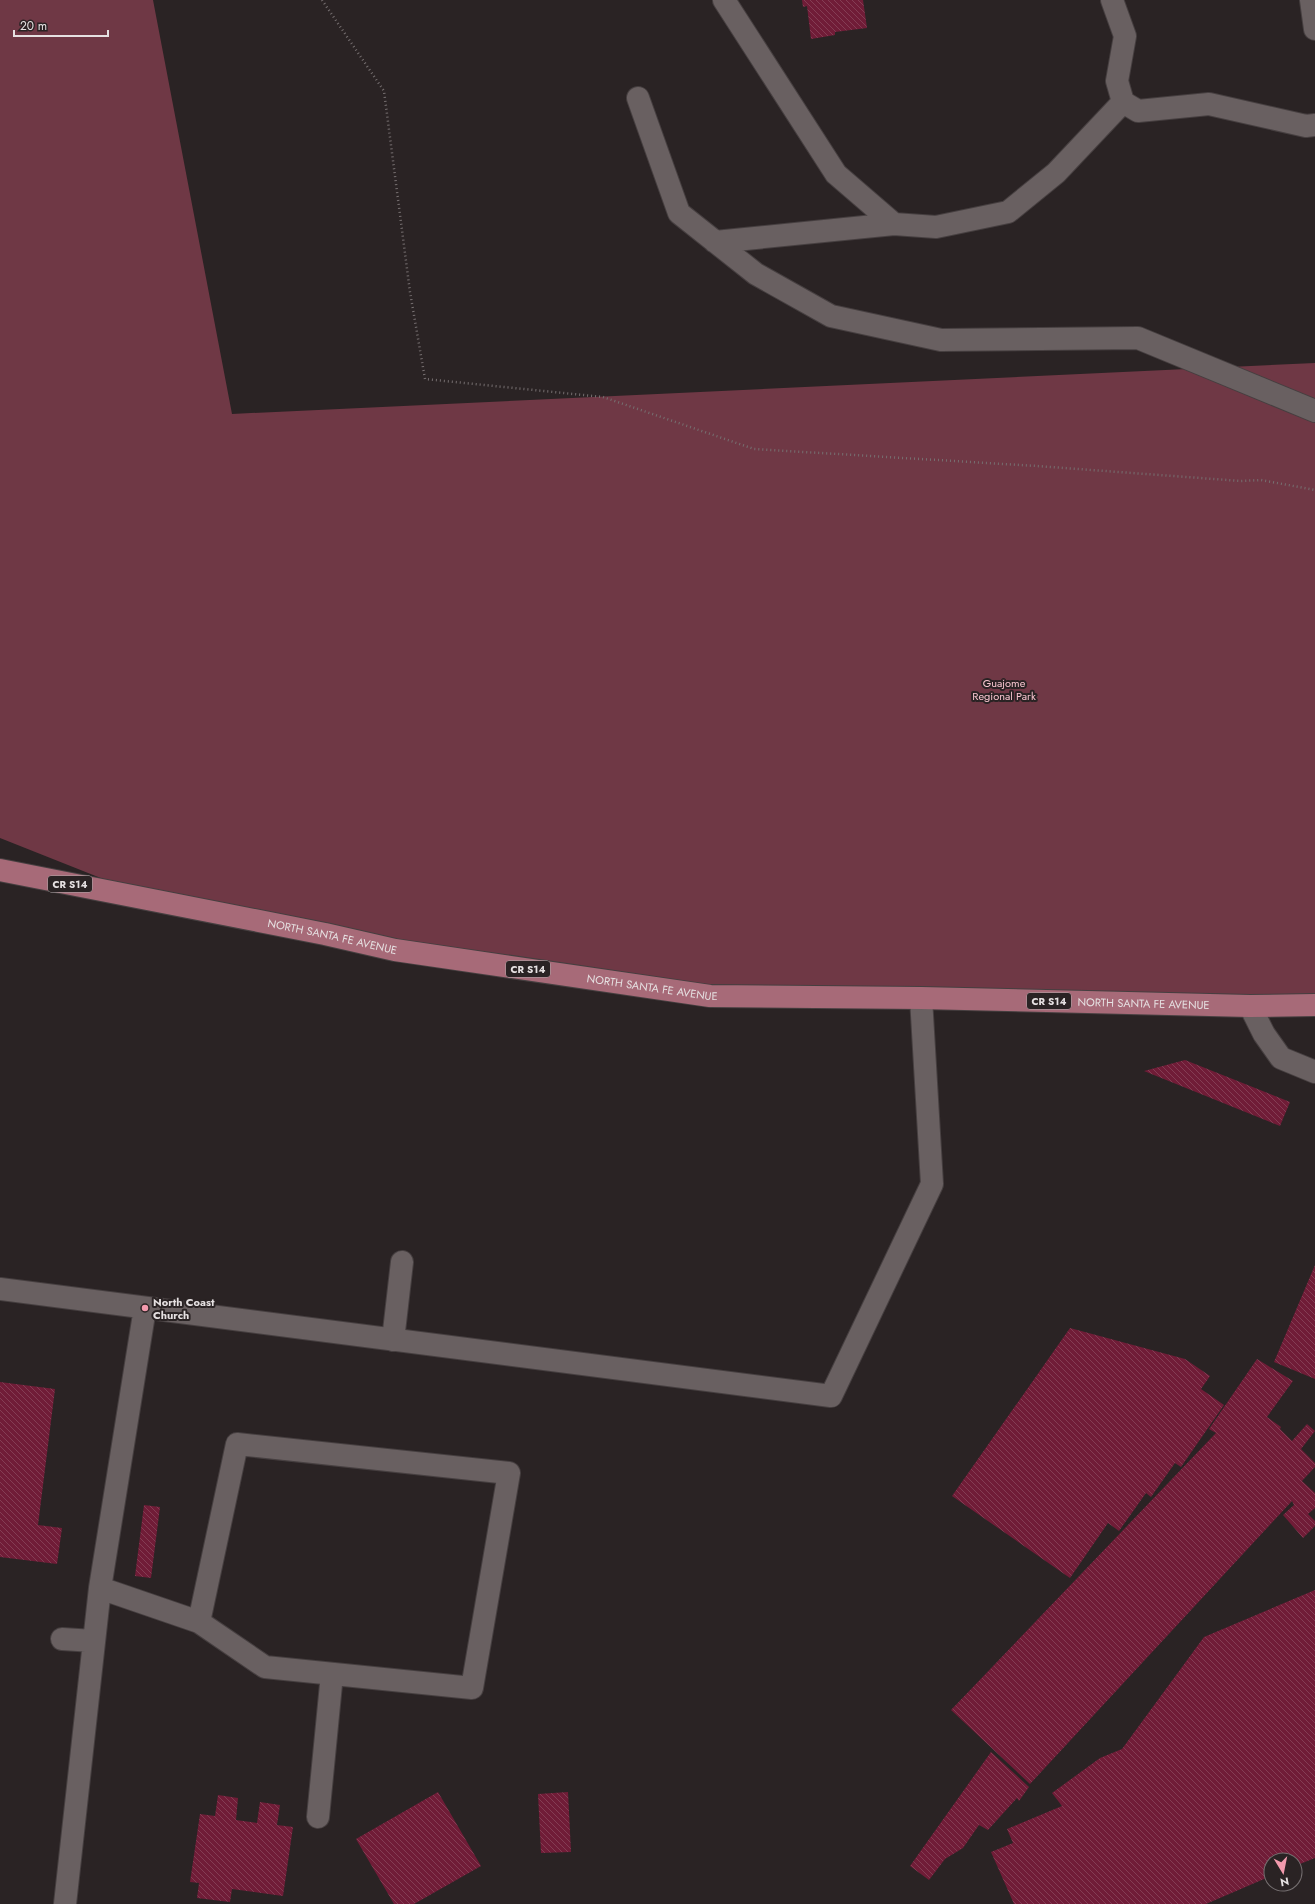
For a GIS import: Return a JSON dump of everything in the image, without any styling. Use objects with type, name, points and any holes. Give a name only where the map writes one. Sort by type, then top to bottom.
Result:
[{"type":"main road","name":"NORTH SANTA FE AVENUE","points":[[0,870],[325,934],[395,950],[702,994],[1250,1006],[1315,1005]]},
{"type":"street","points":[[724,0],[836,174],[894,224]]},
{"type":"street","points":[[1112,0],[1125,36],[1117,81],[1123,102],[1138,111],[1209,104],[1306,126],[1315,125]]},
{"type":"street","points":[[1311,0],[1315,29]]},
{"type":"street","points":[[638,98],[679,213],[756,274],[831,316],[940,340],[1138,338],[1315,411]]},
{"type":"street","points":[[715,242],[894,224],[936,227],[1008,212],[1056,173],[1123,102]]},
{"type":"street","points":[[0,1289],[831,1396],[932,1184],[921,998]]},
{"type":"street","points":[[1250,1006],[1264,1034],[1281,1058],[1315,1072]]},
{"type":"street","points":[[393,1340],[402,1262]]},
{"type":"street","points":[[65,1904],[100,1588],[145,1308]]},
{"type":"street","points":[[100,1588],[199,1622],[265,1667],[472,1688],[509,1473],[237,1444],[199,1622]]},
{"type":"street","points":[[62,1638],[94,1641]]},
{"type":"street","points":[[318,1817],[332,1674]]},
{"type":"path","points":[[322,0],[384,92],[410,292],[425,379],[603,397],[754,449],[1037,466],[1241,481],[1261,480],[1315,490]]},
{"type":"green space","name":"Guajome Regional Park","points":[[0,0],[153,0],[232,414],[1315,363],[1315,1002],[666,991],[141,894],[0,838]]},
{"type":"building","points":[[802,0],[863,0],[867,28],[835,32],[835,35],[811,39],[807,6],[803,7]]},
{"type":"building","points":[[1185,1060],[1290,1102],[1280,1126],[1144,1071]]},
{"type":"building","points":[[1315,1265],[1315,1379],[1274,1362]]},
{"type":"building","points":[[1070,1328],[1185,1359],[1210,1376],[1201,1389],[1224,1405],[1181,1467],[1175,1463],[1151,1497],[1146,1493],[1119,1531],[1108,1523],[1070,1578],[952,1496]]},
{"type":"building","points":[[1257,1359],[1293,1381],[1267,1417],[1281,1427],[1280,1429],[1292,1441],[1307,1424],[1315,1431],[1301,1449],[1315,1463],[1315,1467],[1302,1481],[1315,1493],[1315,1508],[1308,1514],[1315,1521],[1315,1526],[1303,1538],[1283,1515],[1294,1505],[1292,1501],[1030,1784],[951,1710],[1216,1433],[1209,1429]]},
{"type":"building","points":[[0,1382],[55,1389],[38,1525],[62,1528],[57,1564],[0,1557]]},
{"type":"building","points":[[144,1505],[160,1507],[151,1578],[135,1576]]},
{"type":"building","points":[[1315,1590],[1315,1858],[1303,1863],[1303,1852],[1263,1852],[1263,1879],[1206,1904],[1014,1904],[991,1852],[1013,1843],[1007,1829],[1062,1806],[1052,1793],[1100,1758],[1122,1749],[1204,1637]]},
{"type":"building","points":[[991,1752],[1029,1787],[1019,1801],[1017,1798],[988,1830],[979,1825],[963,1848],[945,1859],[929,1880],[910,1866]]},
{"type":"building","points":[[438,1792],[481,1866],[414,1904],[394,1904],[356,1839]]},
{"type":"building","points":[[568,1792],[571,1852],[541,1853],[538,1794]]},
{"type":"building","points":[[218,1795],[238,1798],[236,1820],[257,1823],[260,1802],[280,1805],[277,1825],[293,1827],[283,1896],[232,1889],[230,1902],[197,1898],[199,1883],[190,1882],[200,1814],[215,1816]]},
{"type":"place","name":"North Coast Church","points":[[145,1308]]}]
